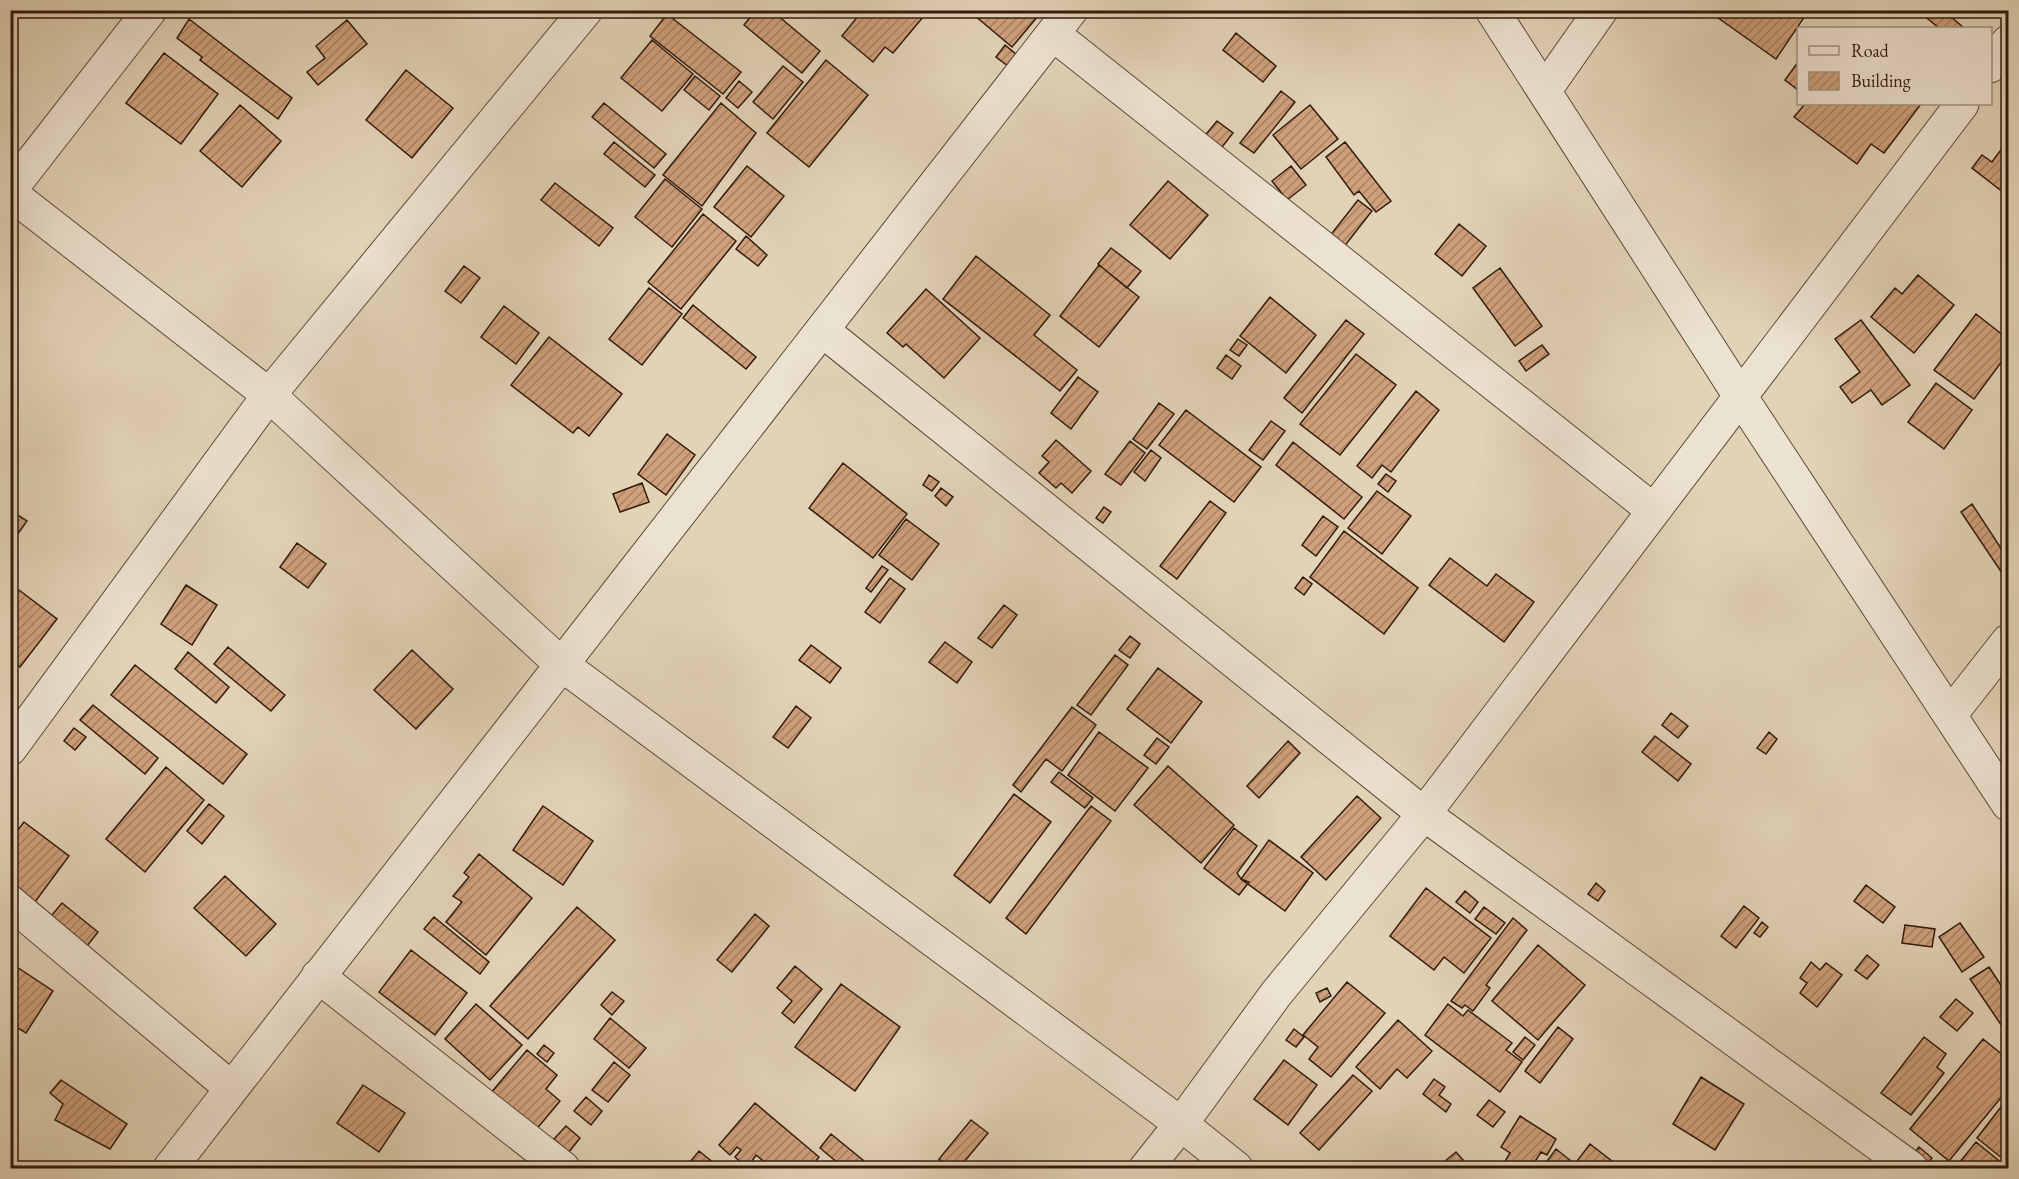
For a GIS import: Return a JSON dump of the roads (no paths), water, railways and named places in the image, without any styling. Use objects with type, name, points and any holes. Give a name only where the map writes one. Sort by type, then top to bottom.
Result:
[{"type":"street","points":[[150,10],[10,192],[269,394],[561,664],[1181,1124],[1236,1168]]},
{"type":"street","points":[[10,749],[269,394],[586,10]]},
{"type":"street","points":[[1492,10],[1740,396],[2008,804]]},
{"type":"street","points":[[1545,90],[1601,10]]},
{"type":"street","points":[[170,1168],[1062,22],[1653,510]]},
{"type":"street","points":[[1992,63],[2008,42]]},
{"type":"street","points":[[1146,1168],[1276,994],[1424,814],[1961,105]]},
{"type":"street","points":[[822,330],[1424,814],[1911,1168]]},
{"type":"street","points":[[1950,715],[2008,641]]},
{"type":"street","points":[[10,902],[231,1088]]},
{"type":"street","points":[[318,976],[563,1168]]}]
